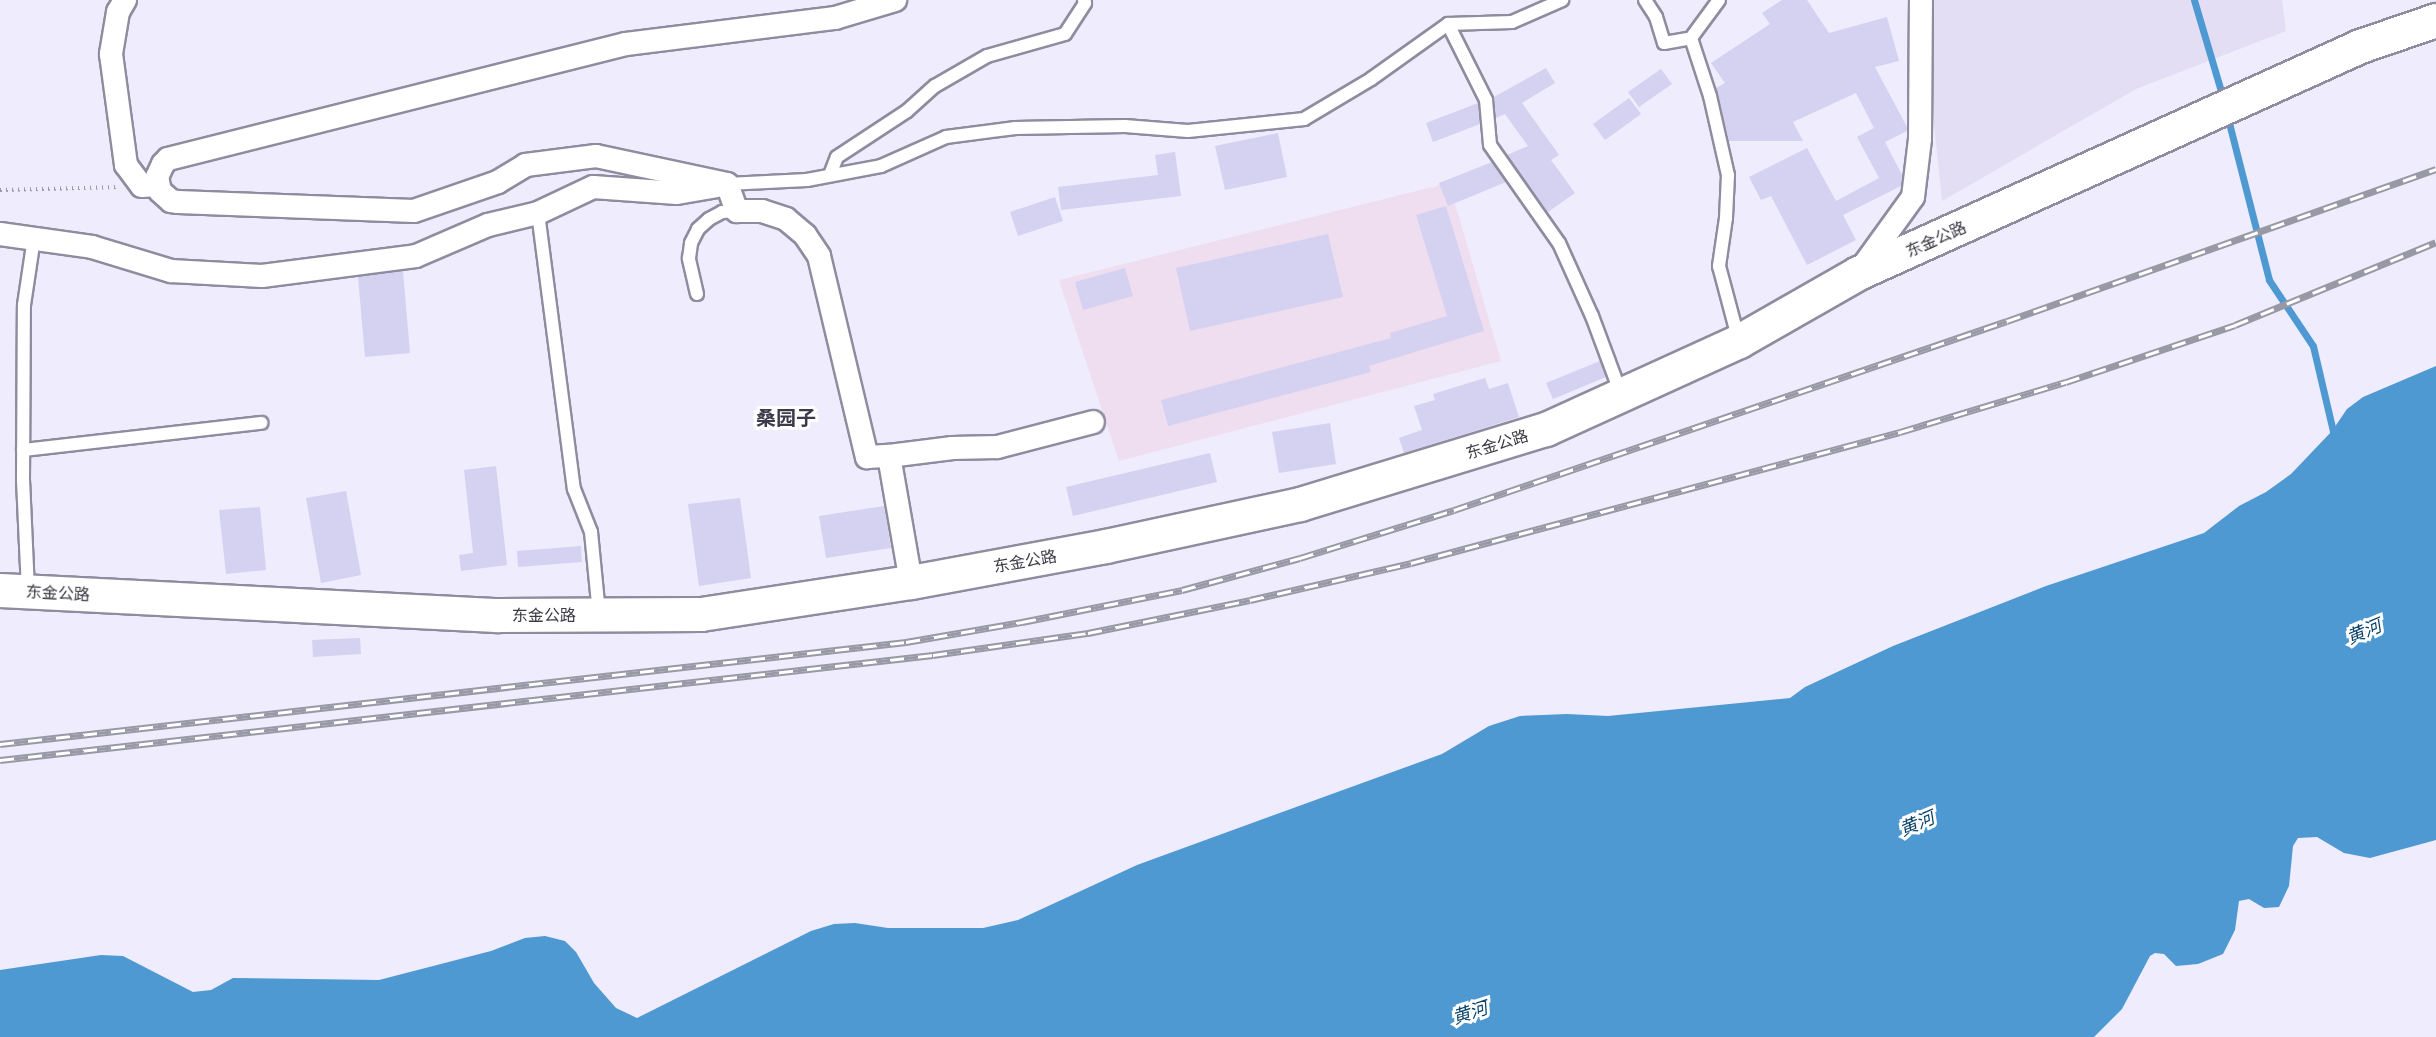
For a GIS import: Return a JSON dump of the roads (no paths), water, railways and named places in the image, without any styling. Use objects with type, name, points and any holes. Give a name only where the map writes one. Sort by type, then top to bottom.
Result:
[{"type":"main road","name":"东金公路","points":[[14,590],[498,615],[700,614],[911,582],[1106,546],[1300,504],[1546,429],[1739,341],[1858,273],[2360,46],[2436,20]]},
{"type":"street","points":[[125,0],[118,12],[111,54],[126,165],[165,197],[178,202],[414,211],[498,182],[526,165],[596,156],[727,184]]},
{"type":"street","points":[[150,185],[168,159],[615,46],[835,18],[895,0]]},
{"type":"street","points":[[1858,273],[1913,197],[1920,139],[1921,0]]},
{"type":"street","points":[[727,184],[737,211],[762,211],[786,219],[805,235],[819,256],[867,457],[952,448],[997,447],[1093,422]]},
{"type":"street","points":[[0,234],[92,247],[171,272],[262,276],[416,256],[488,225],[538,213],[593,187],[677,193],[727,184]]},
{"type":"street","points":[[889,456],[911,582]]},
{"type":"lane","points":[[830,175],[837,157],[907,111],[935,86],[987,56],[1065,34],[1085,3],[1084,0]]},
{"type":"lane","points":[[727,184],[807,180],[881,166],[946,137],[1015,128],[1125,126],[1188,131],[1304,119],[1371,79],[1448,24],[1512,22],[1562,0]]},
{"type":"lane","points":[[1645,0],[1656,17],[1665,43],[1691,38],[1719,0]]},
{"type":"lane","points":[[1448,24],[1486,100],[1490,144],[1559,243],[1592,316],[1621,394]]},
{"type":"lane","points":[[1691,38],[1710,96],[1728,175],[1726,218],[1719,266],[1739,341]]},
{"type":"lane","points":[[697,294],[689,258],[691,243],[698,229],[709,219],[722,212],[737,211]]},
{"type":"lane","points":[[538,213],[574,489],[591,532],[599,615]]},
{"type":"lane","points":[[14,590],[23,450],[24,305],[34,238]]},
{"type":"lane","points":[[23,450],[261,423]]},
{"type":"water","name":"黄河","points":[[2436,366],[2436,840],[2370,858],[2344,853],[2317,837],[2298,838],[2293,846],[2289,886],[2279,907],[2264,908],[2249,899],[2239,901],[2235,930],[2223,954],[2198,964],[2176,966],[2164,954],[2155,953],[2150,956],[2122,1009],[2094,1037],[0,1037],[0,970],[101,955],[123,956],[193,992],[211,990],[233,978],[379,980],[491,951],[525,938],[545,936],[565,941],[576,952],[594,983],[616,1008],[637,1018],[811,931],[834,924],[855,923],[888,928],[983,928],[1018,920],[1137,865],[1442,754],[1489,726],[1520,716],[1567,714],[1608,716],[1790,698],[1805,687],[1893,646],[2046,586],[2204,533],[2239,506],[2266,492],[2291,474],[2332,431],[2347,409],[2363,397]]},
{"type":"waterway","points":[[2194,0],[2223,98]]},
{"type":"waterway","points":[[2227,115],[2269,280],[2313,346],[2335,440]]},
{"type":"railway","points":[[0,744],[906,642],[1022,622],[1182,590],[1300,558],[1454,510],[2007,321],[2436,169]]},
{"type":"railway","points":[[0,760],[933,655],[1088,633],[1250,600],[1411,563],[1900,432],[2066,382],[2235,325],[2436,242]]},
{"type":"district","name":"桑园子","points":[[786,417]]}]
